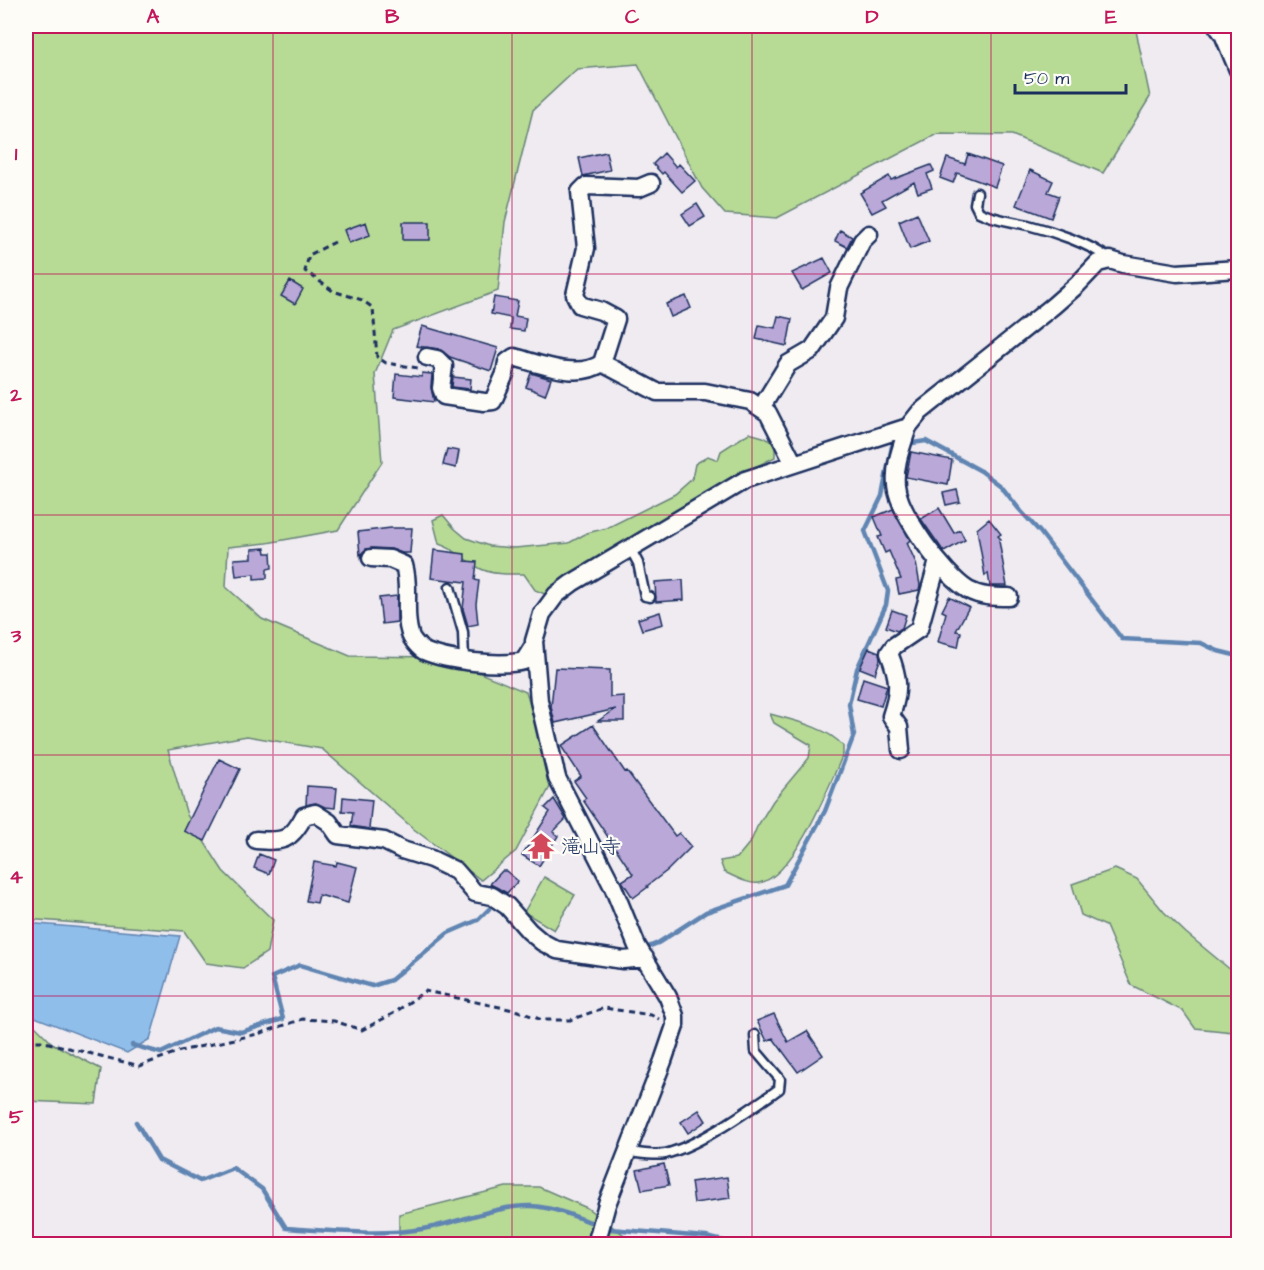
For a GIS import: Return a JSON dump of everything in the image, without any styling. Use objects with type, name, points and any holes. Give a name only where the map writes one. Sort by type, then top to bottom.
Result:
[{"type":"street","points":[[1217,26],[1239,70]]},
{"type":"street","points":[[427,357],[437,359],[444,366],[441,388],[444,396],[484,402],[493,401],[505,374],[507,362],[514,357],[571,371],[596,368],[602,363],[616,319],[601,311],[580,305],[575,295],[586,248],[580,192],[586,186],[639,188],[651,183]]},
{"type":"street","points":[[761,408],[788,364],[812,350],[834,318],[839,288],[862,241],[869,234]]},
{"type":"street","points":[[1009,597],[989,598],[968,590],[938,561],[915,531],[898,496],[896,484],[896,462],[908,427],[920,412],[1053,306],[1098,263],[1110,260],[1177,273],[1239,269]]},
{"type":"street","points":[[602,363],[657,392],[705,392],[750,401],[768,413],[794,464]]},
{"type":"street","points":[[371,558],[390,559],[404,565],[408,578],[410,635],[422,651],[464,661],[513,664],[524,661],[534,645],[542,614],[556,595],[630,548],[745,480],[908,427]]},
{"type":"street","points":[[901,750],[899,727],[891,716],[896,702],[898,675],[889,653],[894,646],[919,629],[938,561]]},
{"type":"street","points":[[534,645],[539,701],[557,778],[613,887],[641,953],[668,997],[675,1016],[675,1026],[608,1204],[596,1245]]},
{"type":"street","points":[[256,840],[279,842],[295,832],[304,816],[315,813],[328,822],[338,835],[384,841],[402,850],[431,859],[456,872],[475,893],[492,896],[507,906],[542,942],[557,950],[623,960],[641,953]]},
{"type":"lane","points":[[976,193],[975,204],[979,212],[994,219],[1029,225],[1097,249],[1110,260]]},
{"type":"lane","points":[[630,548],[638,563],[645,596],[650,597]]},
{"type":"lane","points":[[450,587],[463,632],[464,661]]},
{"type":"lane","points":[[628,1152],[664,1154],[695,1142],[779,1089],[780,1080],[756,1051],[755,1035]]},
{"type":"path","points":[[335,242],[309,255],[305,271],[333,291],[362,300],[373,308],[377,357],[386,363],[443,372]]},
{"type":"path","points":[[26,1041],[40,1041],[140,1066],[180,1051],[258,1034],[303,1019],[333,1021],[362,1030],[394,1013],[425,991],[518,1011],[542,1020],[570,1020],[604,1008],[651,1015],[675,1026]]},
{"type":"green space","points":[[26,26],[1135,26],[1150,97],[1103,173],[1012,135],[937,134],[777,218],[725,214],[702,188],[638,64],[577,69],[533,110],[505,222],[498,291],[393,330],[375,374],[382,462],[338,530],[267,543],[228,547],[226,587],[262,619],[350,656],[441,657],[526,692],[541,738],[551,785],[516,851],[481,880],[415,830],[322,749],[247,736],[168,750],[187,815],[223,871],[273,920],[267,952],[243,968],[206,963],[184,931],[26,919]]},
{"type":"green space","points":[[749,433],[775,443],[775,457],[723,483],[547,595],[535,590],[524,574],[486,571],[439,544],[433,520],[443,515],[466,538],[489,546],[515,548],[569,543],[587,533],[607,528],[675,494],[692,479],[695,464],[708,456],[718,460],[721,451]]},
{"type":"green space","points":[[770,714],[829,734],[843,746],[843,754],[820,806],[798,847],[785,865],[772,877],[755,883],[724,872],[720,861],[737,858],[751,841],[773,801],[809,758],[811,745],[774,723]]},
{"type":"green space","points":[[1115,869],[1137,879],[1164,912],[1238,976],[1238,1044],[1233,1032],[1195,1028],[1183,1011],[1131,985],[1106,926],[1081,915],[1072,884]]},
{"type":"green space","points":[[544,877],[575,895],[554,930],[524,912]]},
{"type":"green space","points":[[26,1017],[53,1044],[101,1069],[96,1104],[26,1101]]},
{"type":"green space","points":[[506,1187],[539,1187],[587,1208],[631,1240],[668,1244],[399,1244],[399,1214]]},
{"type":"water","points":[[26,923],[180,936],[150,1039],[127,1053],[32,1016],[26,1007]]},
{"type":"building","points":[[606,152],[610,170],[583,176],[579,158]]},
{"type":"building","points":[[664,153],[676,167],[679,164],[695,181],[682,192],[664,172],[662,174],[653,164]]},
{"type":"building","points":[[968,154],[1002,166],[995,187],[957,173],[953,183],[940,178],[947,158],[965,164]]},
{"type":"building","points":[[931,165],[934,171],[927,174],[932,188],[918,193],[914,182],[882,200],[886,206],[872,213],[860,193],[889,176],[891,180]]},
{"type":"building","points":[[1030,170],[1053,181],[1048,192],[1059,196],[1051,218],[1016,205]]},
{"type":"building","points":[[697,204],[705,217],[690,226],[682,214]]},
{"type":"building","points":[[917,213],[929,241],[910,249],[899,221]]},
{"type":"building","points":[[366,222],[370,235],[349,243],[344,230]]},
{"type":"building","points":[[403,222],[430,222],[430,240],[403,240]]},
{"type":"building","points":[[840,230],[852,237],[847,247],[835,241]]},
{"type":"building","points":[[824,258],[832,273],[802,290],[792,273]]},
{"type":"building","points":[[290,281],[303,289],[295,304],[281,296]]},
{"type":"building","points":[[686,296],[691,308],[671,317],[666,304]]},
{"type":"building","points":[[494,297],[518,301],[515,316],[526,318],[524,331],[510,329],[511,318],[491,314]]},
{"type":"building","points":[[778,316],[792,319],[787,346],[756,339],[759,325],[775,328]]},
{"type":"building","points":[[422,326],[498,348],[491,371],[450,357],[439,349],[416,346]]},
{"type":"building","points":[[422,373],[432,374],[431,387],[434,402],[394,397],[396,374],[422,377]]},
{"type":"building","points":[[531,373],[551,379],[545,395],[526,387]]},
{"type":"building","points":[[453,377],[471,379],[470,389],[452,387]]},
{"type":"building","points":[[447,449],[459,451],[456,468],[443,465]]},
{"type":"building","points":[[911,452],[952,460],[948,485],[906,477]]},
{"type":"building","points":[[957,490],[960,502],[946,505],[943,493]]},
{"type":"building","points":[[939,508],[954,533],[960,530],[965,540],[944,552],[921,519]]},
{"type":"building","points":[[893,509],[910,540],[907,543],[916,563],[920,585],[919,590],[899,594],[896,580],[901,579],[889,551],[885,553],[878,537],[882,536],[874,517]]},
{"type":"building","points":[[989,519],[1001,534],[998,536],[1001,539],[999,541],[1007,586],[990,586],[988,573],[985,576],[977,529]]},
{"type":"building","points":[[412,528],[410,553],[372,548],[366,549],[360,555],[358,532]]},
{"type":"building","points":[[265,548],[266,553],[271,553],[272,568],[267,569],[267,578],[254,579],[254,574],[236,576],[234,559],[252,558],[252,549]]},
{"type":"building","points":[[434,550],[465,554],[465,561],[477,562],[475,580],[479,581],[476,604],[478,624],[468,626],[463,609],[466,582],[431,578]]},
{"type":"building","points":[[683,580],[684,600],[656,602],[655,582]]},
{"type":"building","points":[[397,596],[397,622],[382,624],[379,598]]},
{"type":"building","points":[[949,597],[969,607],[956,631],[961,632],[958,647],[938,642],[946,613],[942,611]]},
{"type":"building","points":[[892,610],[906,615],[902,628],[897,631],[886,627]]},
{"type":"building","points":[[660,612],[663,624],[642,630],[638,619]]},
{"type":"building","points":[[869,648],[879,652],[880,660],[875,674],[860,668]]},
{"type":"building","points":[[555,668],[610,670],[610,697],[624,696],[624,721],[598,721],[616,709],[555,723],[551,707]]},
{"type":"building","points":[[863,678],[887,686],[881,706],[857,699]]},
{"type":"building","points":[[593,725],[625,772],[627,771],[675,836],[679,833],[691,847],[668,870],[633,898],[622,881],[633,874],[583,800],[586,798],[574,781],[581,776],[561,746]]},
{"type":"building","points":[[219,759],[240,769],[205,841],[184,831]]},
{"type":"building","points":[[307,786],[337,788],[335,808],[316,803],[306,805]]},
{"type":"building","points":[[343,797],[372,800],[369,829],[351,826],[353,812],[342,811]]},
{"type":"building","points":[[554,799],[566,819],[553,832],[558,836],[539,866],[522,855],[550,812],[545,808]]},
{"type":"building","points":[[259,854],[274,860],[269,874],[254,868]]},
{"type":"building","points":[[314,862],[336,866],[337,862],[357,867],[348,903],[319,895],[317,903],[306,901]]},
{"type":"building","points":[[502,871],[506,871],[518,881],[507,893],[490,884]]},
{"type":"building","points":[[774,1014],[788,1042],[807,1031],[823,1055],[798,1072],[773,1038],[767,1041],[757,1021]]},
{"type":"building","points":[[699,1110],[706,1121],[688,1133],[681,1122]]},
{"type":"building","points":[[664,1164],[669,1185],[642,1190],[637,1170]]},
{"type":"building","points":[[727,1177],[730,1198],[694,1203],[691,1182]]},
{"type":"waterway","points":[[906,444],[926,441],[981,471],[1001,486],[1040,532],[1122,639],[1201,643],[1218,651],[1238,656]]},
{"type":"waterway","points":[[643,949],[658,943],[706,912],[785,885],[825,811],[854,735],[849,704],[857,669],[886,605],[888,591],[865,531],[882,496],[892,446],[898,445]]},
{"type":"waterway","points":[[132,1045],[161,1053],[215,1027],[241,1032],[283,1019],[272,977],[300,965],[372,986],[391,980],[448,933],[478,920],[489,909]]},
{"type":"waterway","points":[[136,1122],[159,1160],[200,1181],[233,1168],[262,1189],[286,1228],[354,1232],[406,1231],[519,1206],[555,1210],[593,1223]]},
{"type":"waterway","points":[[610,1229],[706,1237],[737,1244]]},
{"type":"place","name":"滝山寺","points":[[541,846]]}]
